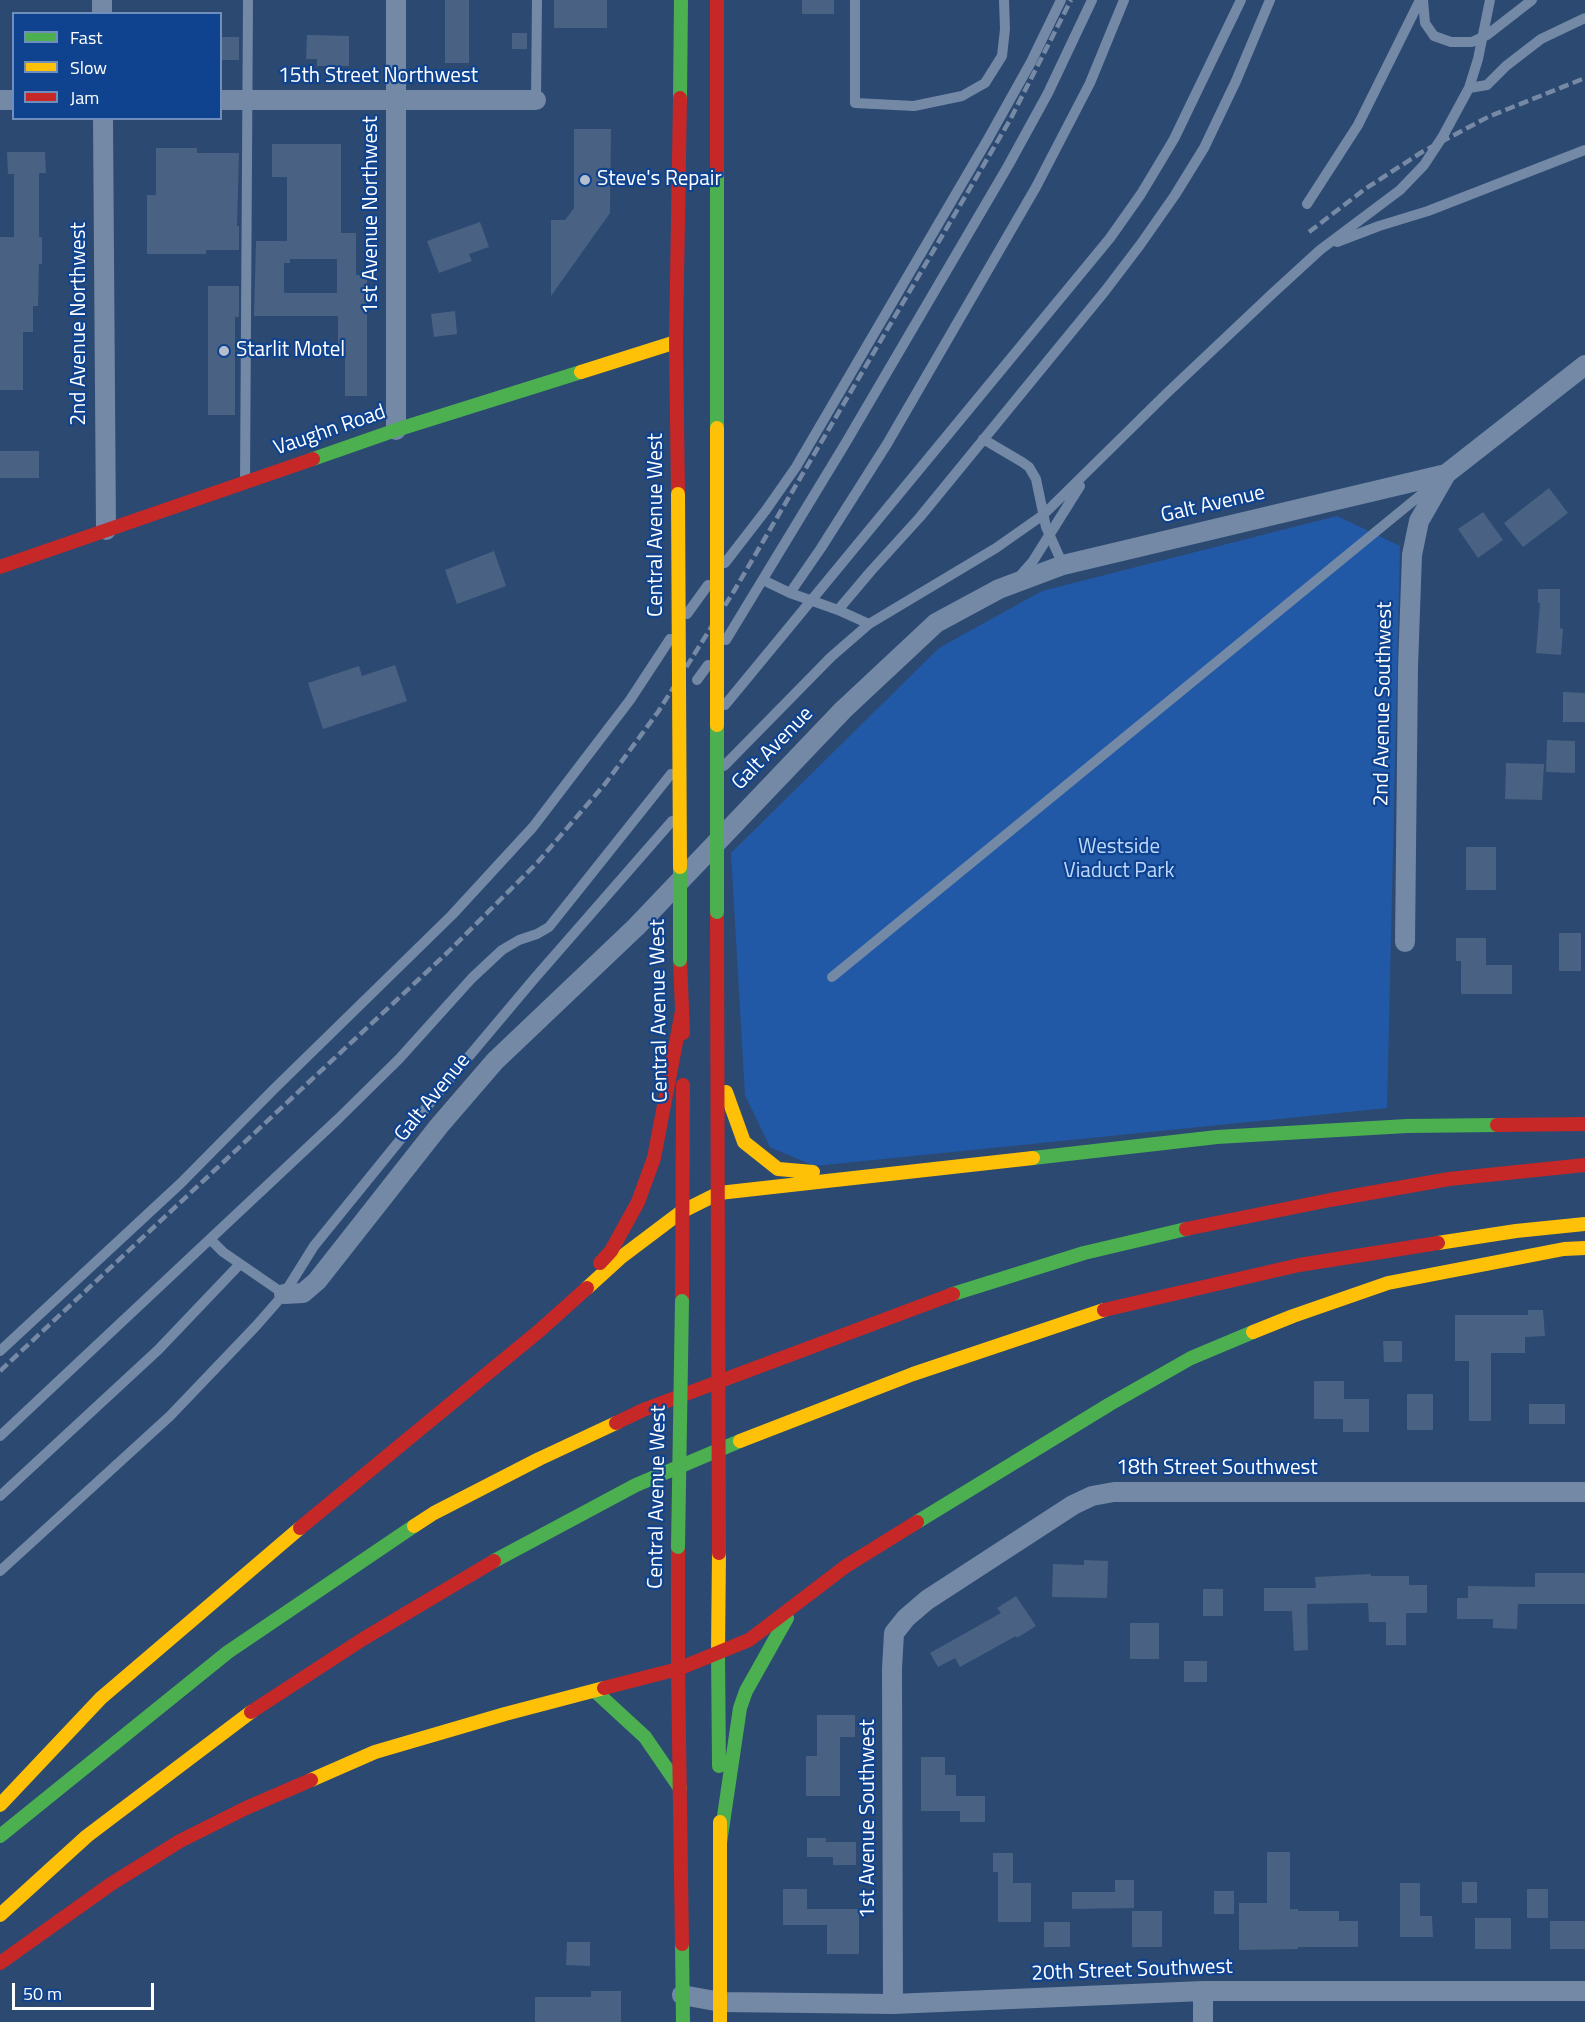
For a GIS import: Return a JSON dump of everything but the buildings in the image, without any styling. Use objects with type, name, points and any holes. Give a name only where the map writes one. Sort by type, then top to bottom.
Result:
[{"type":"main road","name":"Central Avenue West","points":[[681,0],[676,342],[680,960],[684,1059],[678,1547],[683,2022]]},
{"type":"main road","points":[[717,0],[720,2022]]},
{"type":"main road","points":[[703,246],[716,103]]},
{"type":"main road","points":[[688,355],[676,342],[690,328]]},
{"type":"main road","name":"Vaughn Road","points":[[0,567],[396,430],[676,342]]},
{"type":"main road","points":[[703,506],[717,594]]},
{"type":"main road","points":[[539,1331],[611,1251],[638,1202],[654,1158],[682,1011]]},
{"type":"main road","points":[[718,1070],[744,1142],[778,1169],[856,1176]]},
{"type":"main road","points":[[0,1805],[101,1698],[259,1562],[539,1331],[620,1258],[681,1212],[719,1193],[1217,1137],[1407,1126],[1585,1125]]},
{"type":"main road","points":[[0,1836],[228,1652],[434,1513],[643,1410],[946,1296],[1084,1253],[1208,1224],[1449,1179],[1585,1165]]},
{"type":"main road","points":[[0,1915],[87,1836],[233,1724],[363,1639],[471,1573],[636,1485],[772,1428],[913,1374],[1093,1313],[1299,1265],[1516,1232],[1585,1224]]},
{"type":"main road","points":[[0,1963],[111,1884],[180,1840],[246,1808],[375,1752],[505,1713],[678,1669],[749,1640],[846,1566],[1110,1404],[1191,1358],[1293,1316],[1388,1283],[1564,1249],[1585,1248]]},
{"type":"main road","points":[[720,1843],[740,1708],[746,1691],[795,1604]]},
{"type":"main road","points":[[595,1691],[645,1737],[680,1788]]},
{"type":"street","name":"1st Avenue Northwest","points":[[396,0],[396,430]]},
{"type":"street","name":"15th Street Northwest","points":[[222,100],[396,102],[536,100]]},
{"type":"street","name":"2nd Avenue Northwest","points":[[102,120],[105,530]]},
{"type":"street","points":[[1446,474],[1585,365]]},
{"type":"street","name":"Galt Avenue","points":[[285,1294],[303,1293],[317,1281],[439,1126],[495,1061],[636,927],[843,710],[936,623],[1012,584],[1063,565],[1446,474]]},
{"type":"street","name":"2nd Avenue Southwest","points":[[1405,942],[1408,667],[1412,555],[1419,520],[1446,474]]},
{"type":"street","name":"18th Street Southwest","points":[[894,1633],[906,1618],[927,1600],[1073,1505],[1092,1496],[1114,1492],[1585,1492]]},
{"type":"street","name":"1st Avenue Southwest","points":[[893,2004],[892,1670],[894,1633]]},
{"type":"street","points":[[1203,1991],[1203,2022]]},
{"type":"street","name":"20th Street Southwest","points":[[682,1995],[721,2002],[893,2004],[1203,1991],[1585,1991]]},
{"type":"lane","points":[[245,482],[248,0]]},
{"type":"lane","points":[[536,100],[537,0]]},
{"type":"lane","points":[[855,0],[855,104],[914,106],[962,96],[985,82],[1002,56],[1005,30],[1004,0]]},
{"type":"lane","points":[[0,1351],[181,1183],[452,915],[533,827],[630,700],[695,602],[796,467],[988,139],[1031,62],[1061,0]]},
{"type":"lane","points":[[697,680],[729,636],[763,580],[1008,165],[1048,93],[1092,0]]},
{"type":"lane","points":[[790,593],[887,444],[1036,187],[1090,83],[1124,0]]},
{"type":"lane","points":[[707,728],[1110,238],[1141,194],[1174,139],[1241,0]]},
{"type":"lane","points":[[838,610],[920,517],[1106,291],[1175,195],[1204,148],[1236,81],[1270,0]]},
{"type":"lane","points":[[1422,0],[1425,23],[1434,36],[1451,42],[1472,42],[1481,38],[1505,23],[1532,0]]},
{"type":"lane","points":[[1307,204],[1358,125],[1422,0]]},
{"type":"lane","points":[[707,783],[831,657],[869,624],[996,548],[1043,515],[1167,393],[1320,250],[1400,190],[1424,165],[1469,88],[1478,59],[1490,0]]},
{"type":"lane","points":[[1469,88],[1487,85],[1506,66],[1541,39],[1585,18]]},
{"type":"lane","points":[[1320,250],[1344,238],[1428,212],[1585,150]]},
{"type":"lane","points":[[983,440],[1029,468],[1036,479],[1043,515],[1063,565]]},
{"type":"lane","points":[[1012,584],[1023,573],[1091,470]]},
{"type":"lane","points":[[831,977],[1446,474]]},
{"type":"lane","points":[[763,580],[869,624]]},
{"type":"lane","points":[[0,1436],[279,1176],[399,1059],[472,978],[502,950],[519,939],[549,927],[692,747]]},
{"type":"lane","points":[[0,1571],[170,1416],[285,1294],[314,1246],[395,1145],[534,979],[692,799]]},
{"type":"lane","points":[[210,1239],[223,1252],[285,1294]]},
{"type":"lane","points":[[0,1496],[158,1350],[240,1264]]},
{"type":"green space","name":"Westside Viaduct Park","points":[[1337,516],[1400,546],[1387,1108],[814,1166],[770,1147],[745,1095],[731,853],[939,648],[1042,591]]},
{"type":"railway","points":[[0,1371],[448,952],[537,863],[605,784],[658,712],[734,591],[1010,120],[1071,0]]},
{"type":"railway","points":[[1309,232],[1365,189],[1422,152],[1488,117],[1585,78]]},
{"type":"traffic: fast","points":[[680,98],[681,0]]},
{"type":"traffic: fast","points":[[717,171],[717,428]]},
{"type":"traffic: fast","points":[[313,459],[396,430],[581,372]]},
{"type":"traffic: fast","points":[[717,725],[717,912]]},
{"type":"traffic: fast","points":[[680,867],[680,960]]},
{"type":"traffic: fast","points":[[1033,1158],[1217,1137],[1407,1126],[1497,1125]]},
{"type":"traffic: fast","points":[[953,1294],[1084,1253],[1186,1229]]},
{"type":"traffic: fast","points":[[678,1547],[682,1301]]},
{"type":"traffic: fast","points":[[917,1522],[1110,1404],[1191,1358],[1253,1332]]},
{"type":"traffic: fast","points":[[494,1561],[636,1485],[740,1441]]},
{"type":"traffic: fast","points":[[0,1836],[228,1652],[414,1526]]},
{"type":"traffic: fast","points":[[720,1843],[740,1708],[746,1691],[787,1618]]},
{"type":"traffic: fast","points":[[718,1652],[719,1766]]},
{"type":"traffic: fast","points":[[595,1691],[645,1737],[680,1788]]},
{"type":"traffic: fast","points":[[682,1944],[683,2022]]},
{"type":"traffic: slow","points":[[581,372],[676,342]]},
{"type":"traffic: slow","points":[[717,428],[717,725]]},
{"type":"traffic: slow","points":[[678,494],[680,867]]},
{"type":"traffic: slow","points":[[726,1092],[744,1142],[778,1169],[813,1172]]},
{"type":"traffic: slow","points":[[587,1288],[620,1258],[681,1212],[719,1193],[1033,1158]]},
{"type":"traffic: slow","points":[[1438,1243],[1516,1231],[1585,1224]]},
{"type":"traffic: slow","points":[[1253,1332],[1388,1283],[1564,1249],[1585,1248]]},
{"type":"traffic: slow","points":[[740,1441],[913,1374],[1104,1310]]},
{"type":"traffic: slow","points":[[414,1526],[434,1513],[539,1459],[616,1423]]},
{"type":"traffic: slow","points":[[0,1805],[101,1698],[300,1528]]},
{"type":"traffic: slow","points":[[718,1652],[719,1553]]},
{"type":"traffic: slow","points":[[311,1780],[375,1752],[604,1688]]},
{"type":"traffic: slow","points":[[0,1915],[87,1836],[251,1712]]},
{"type":"traffic: slow","points":[[720,1822],[720,2022]]},
{"type":"traffic: jam","points":[[717,0],[717,171]]},
{"type":"traffic: jam","points":[[678,494],[676,342],[680,98]]},
{"type":"traffic: jam","points":[[0,567],[313,459]]},
{"type":"traffic: jam","points":[[717,912],[718,1287]]},
{"type":"traffic: jam","points":[[680,960],[683,1033]]},
{"type":"traffic: jam","points":[[600,1263],[611,1251],[638,1202],[654,1158],[682,1011]]},
{"type":"traffic: jam","points":[[682,1301],[683,1085]]},
{"type":"traffic: jam","points":[[1497,1125],[1585,1124]]},
{"type":"traffic: jam","points":[[1186,1229],[1449,1179],[1585,1165]]},
{"type":"traffic: jam","points":[[1104,1310],[1299,1265],[1438,1243]]},
{"type":"traffic: jam","points":[[718,1287],[719,1553]]},
{"type":"traffic: jam","points":[[300,1528],[539,1331],[587,1288]]},
{"type":"traffic: jam","points":[[616,1423],[643,1410],[953,1294]]},
{"type":"traffic: jam","points":[[604,1688],[678,1669],[749,1640],[846,1566],[917,1522]]},
{"type":"traffic: jam","points":[[678,1547],[678,1669]]},
{"type":"traffic: jam","points":[[251,1712],[363,1639],[494,1561]]},
{"type":"traffic: jam","points":[[678,1669],[682,1944]]},
{"type":"traffic: jam","points":[[0,1963],[111,1884],[180,1841],[246,1808],[311,1780]]},
{"type":"place","name":"Steve's Repair","points":[[585,180]]},
{"type":"place","name":"Starlit Motel","points":[[224,351]]}]
